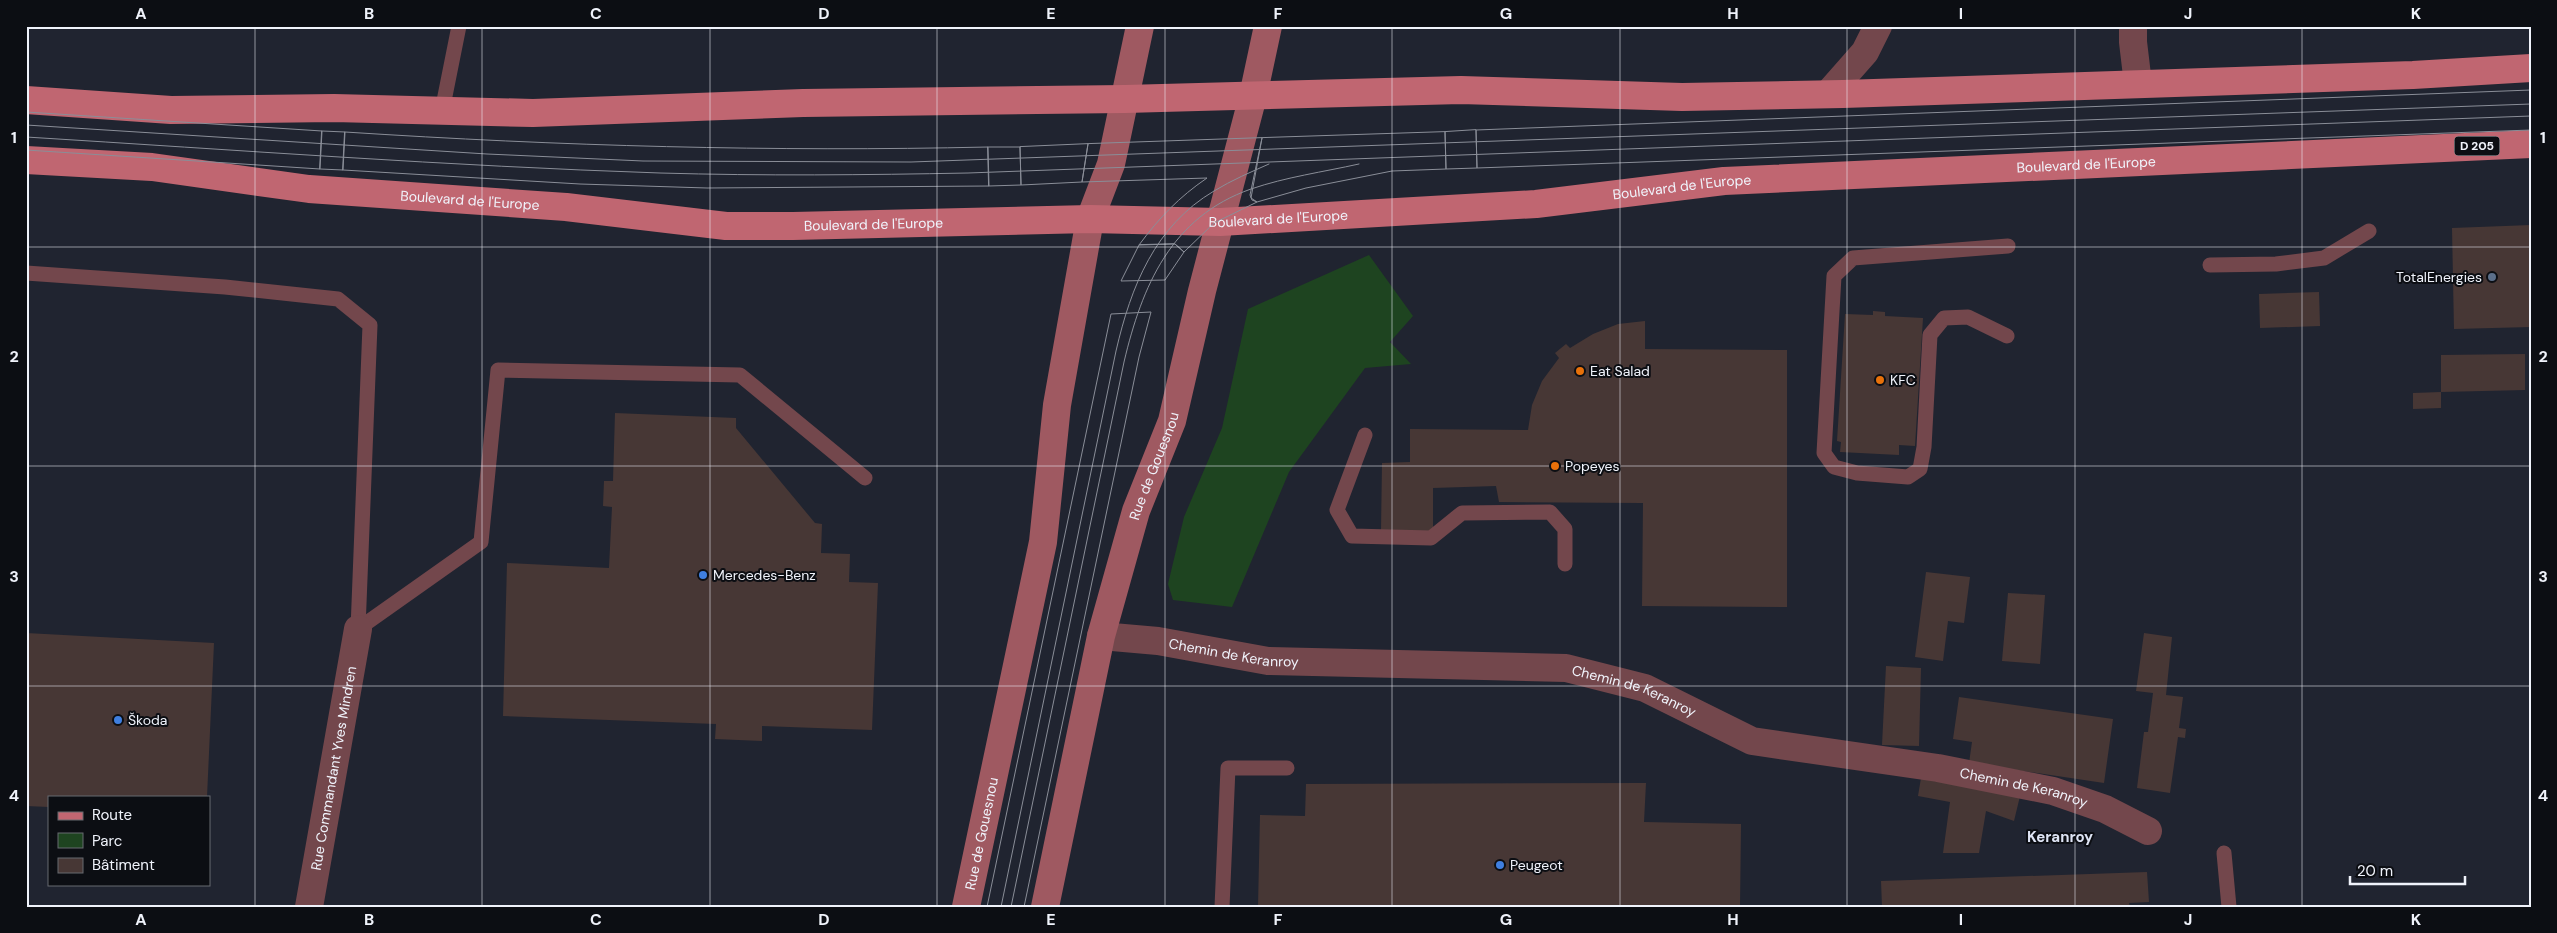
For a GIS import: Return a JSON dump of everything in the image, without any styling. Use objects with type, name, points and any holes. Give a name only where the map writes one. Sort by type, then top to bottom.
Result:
[{"type":"main road","name":"Rue de Gouesnou","points":[[966,907],[1043,542],[1057,405],[1090,218],[1111,164],[1140,26]]},
{"type":"main road","name":"Rue de Gouesnou","points":[[1045,907],[1101,636],[1136,511],[1172,421],[1220,222],[1253,96],[1268,26]]},
{"type":"main road","points":[[26,100],[172,110],[334,108],[532,113],[802,103],[1125,99],[1461,90],[1682,97],[1828,94],[2413,75],[2531,68]]},
{"type":"main road","name":"Boulevard de l'Europe","points":[[26,160],[152,167],[309,189],[566,207],[726,226],[1090,218],[1220,222],[1536,204],[1724,181],[2531,144]]},
{"type":"street","points":[[1828,94],[1865,52],[1878,26]]},
{"type":"street","points":[[2133,26],[2132,42],[2138,84]]},
{"type":"street","name":"Rue Commandant Yves Mindren","points":[[309,907],[358,629]]},
{"type":"street","name":"Chemin de Keranroy","points":[[1101,636],[1158,641],[1268,661],[1566,668],[1645,688],[1752,741],[1938,768],[2053,790],[2105,808],[2148,831]]},
{"type":"lane","points":[[442,111],[458,26]]},
{"type":"lane","points":[[2210,266],[2276,264],[2324,258],[2369,231]]},
{"type":"lane","points":[[2007,336],[1968,317],[1944,318],[1930,334],[1924,447],[1920,469],[1908,477],[1857,473],[1834,467],[1824,453],[1834,276],[1853,258],[2008,246]]},
{"type":"lane","points":[[26,274],[225,287],[338,299],[370,325],[358,629]]},
{"type":"lane","points":[[358,629],[481,542],[498,370],[740,376],[865,478]]},
{"type":"lane","points":[[1364,435],[1337,510],[1352,536],[1431,538],[1462,513],[1550,512],[1565,530],[1565,564]]},
{"type":"lane","points":[[1222,907],[1228,768],[1287,768]]},
{"type":"lane","points":[[2224,853],[2229,907]]},
{"type":"green space","points":[[1369,255],[1413,316],[1390,342],[1411,364],[1365,368],[1289,472],[1232,607],[1173,600],[1168,584],[1184,517],[1222,428],[1248,309]]},
{"type":"building","name":"TotalEnergies","points":[[2531,225],[2531,327],[2454,329],[2452,228]]},
{"type":"building","points":[[2319,292],[2320,326],[2260,328],[2259,294]]},
{"type":"building","name":"KFC","points":[[1873,311],[1885,312],[1885,316],[1923,318],[1915,446],[1899,445],[1899,455],[1840,452],[1841,442],[1837,441],[1845,314],[1873,315]]},
{"type":"building","points":[[1645,321],[1645,349],[1787,350],[1787,607],[1642,606],[1643,503],[1499,502],[1496,486],[1433,488],[1433,532],[1381,531],[1382,463],[1410,462],[1410,429],[1528,430],[1532,405],[1542,381],[1559,358],[1555,353],[1566,344],[1570,348],[1593,334],[1618,324]]},
{"type":"building","points":[[2525,354],[2525,390],[2441,392],[2441,355]]},
{"type":"building","points":[[2441,392],[2441,408],[2413,409],[2413,393]]},
{"type":"building","name":"Mercedes-Benz","points":[[615,413],[736,418],[736,428],[815,523],[822,524],[821,553],[850,554],[849,582],[878,583],[872,730],[762,726],[762,741],[715,739],[716,724],[503,716],[507,563],[609,568],[612,507],[603,506],[604,481],[613,481]]},
{"type":"building","points":[[1926,572],[1970,577],[1964,623],[1948,621],[1943,661],[1915,657]]},
{"type":"building","points":[[2008,593],[2045,595],[2040,664],[2002,661]]},
{"type":"building","name":"Škoda","points":[[26,633],[214,643],[207,796],[48,796],[48,807],[26,806]]},
{"type":"building","points":[[2144,633],[2172,637],[2166,695],[2183,697],[2179,728],[2186,729],[2185,738],[2178,737],[2170,793],[2137,788],[2144,732],[2148,732],[2153,693],[2136,691]]},
{"type":"building","points":[[1886,666],[1921,668],[1919,746],[1882,745]]},
{"type":"building","points":[[1959,697],[2113,719],[2104,783],[1969,763],[1972,742],[1953,739]]},
{"type":"building","points":[[1922,772],[2021,792],[2014,821],[1986,811],[1979,853],[1943,853],[1950,802],[1918,796]]},
{"type":"building","name":"Peugeot","points":[[1646,783],[1644,822],[1741,824],[1740,907],[1258,907],[1260,815],[1305,816],[1306,784]]},
{"type":"building","points":[[2147,872],[2149,902],[2129,903],[2130,907],[1882,907],[1881,881]]},
{"type":"tram line","points":[[2531,90],[1476,130],[1477,168],[2531,130]]},
{"type":"tram line","points":[[26,125],[487,154],[643,161],[911,162],[2531,104]]},
{"type":"tram line","points":[[26,112],[322,131],[320,169],[26,150]]},
{"type":"tram line","points":[[26,137],[581,170],[699,174],[853,175],[968,173],[2531,116]]},
{"type":"tram line","points":[[1476,130],[1477,168],[1446,169],[1445,132],[1476,130]]},
{"type":"tram line","points":[[322,131],[345,132],[343,170],[320,169],[322,131]]},
{"type":"tram line","points":[[345,132],[666,147],[827,149],[988,147],[989,186],[707,188],[580,184],[343,170],[345,132]]},
{"type":"tram line","points":[[1445,132],[1446,169],[1392,171],[1306,188],[1257,202],[1251,198],[1262,138],[1445,132]]},
{"type":"tram line","points":[[1262,138],[1250,195],[1252,200],[1257,202],[1214,223],[1184,252],[1175,244],[1139,245],[1170,208],[1207,178],[1082,182],[1088,144],[1262,138]]},
{"type":"tram line","points":[[1088,144],[1082,182],[1021,185],[1020,147],[1088,144]]},
{"type":"tram line","points":[[988,147],[1020,147],[1021,185],[989,186],[988,147]]},
{"type":"tram line","points":[[1001,907],[1116,351],[1129,304],[1148,260],[1176,222],[1193,205],[1214,191],[1269,164]]},
{"type":"tram line","points":[[1011,907],[1124,362],[1131,334],[1151,281],[1164,258],[1180,236],[1200,217],[1223,201],[1264,185],[1359,164]]},
{"type":"tram line","points":[[1175,244],[1184,252],[1165,280],[1121,281],[1139,245],[1175,244]]},
{"type":"tram line","points":[[987,907],[1111,314],[1151,312],[1139,357],[1024,907]]},
{"type":"place","name":"TotalEnergies","points":[[2492,277]]},
{"type":"place","name":"Eat Salad","points":[[1580,371]]},
{"type":"place","name":"KFC","points":[[1880,380]]},
{"type":"place","name":"Popeyes","points":[[1555,466]]},
{"type":"place","name":"Mercedes-Benz","points":[[703,575]]},
{"type":"place","name":"Škoda","points":[[118,720]]},
{"type":"place","name":"Peugeot","points":[[1500,865]]},
{"type":"district","name":"Keranroy","points":[[2060,837]]}]
